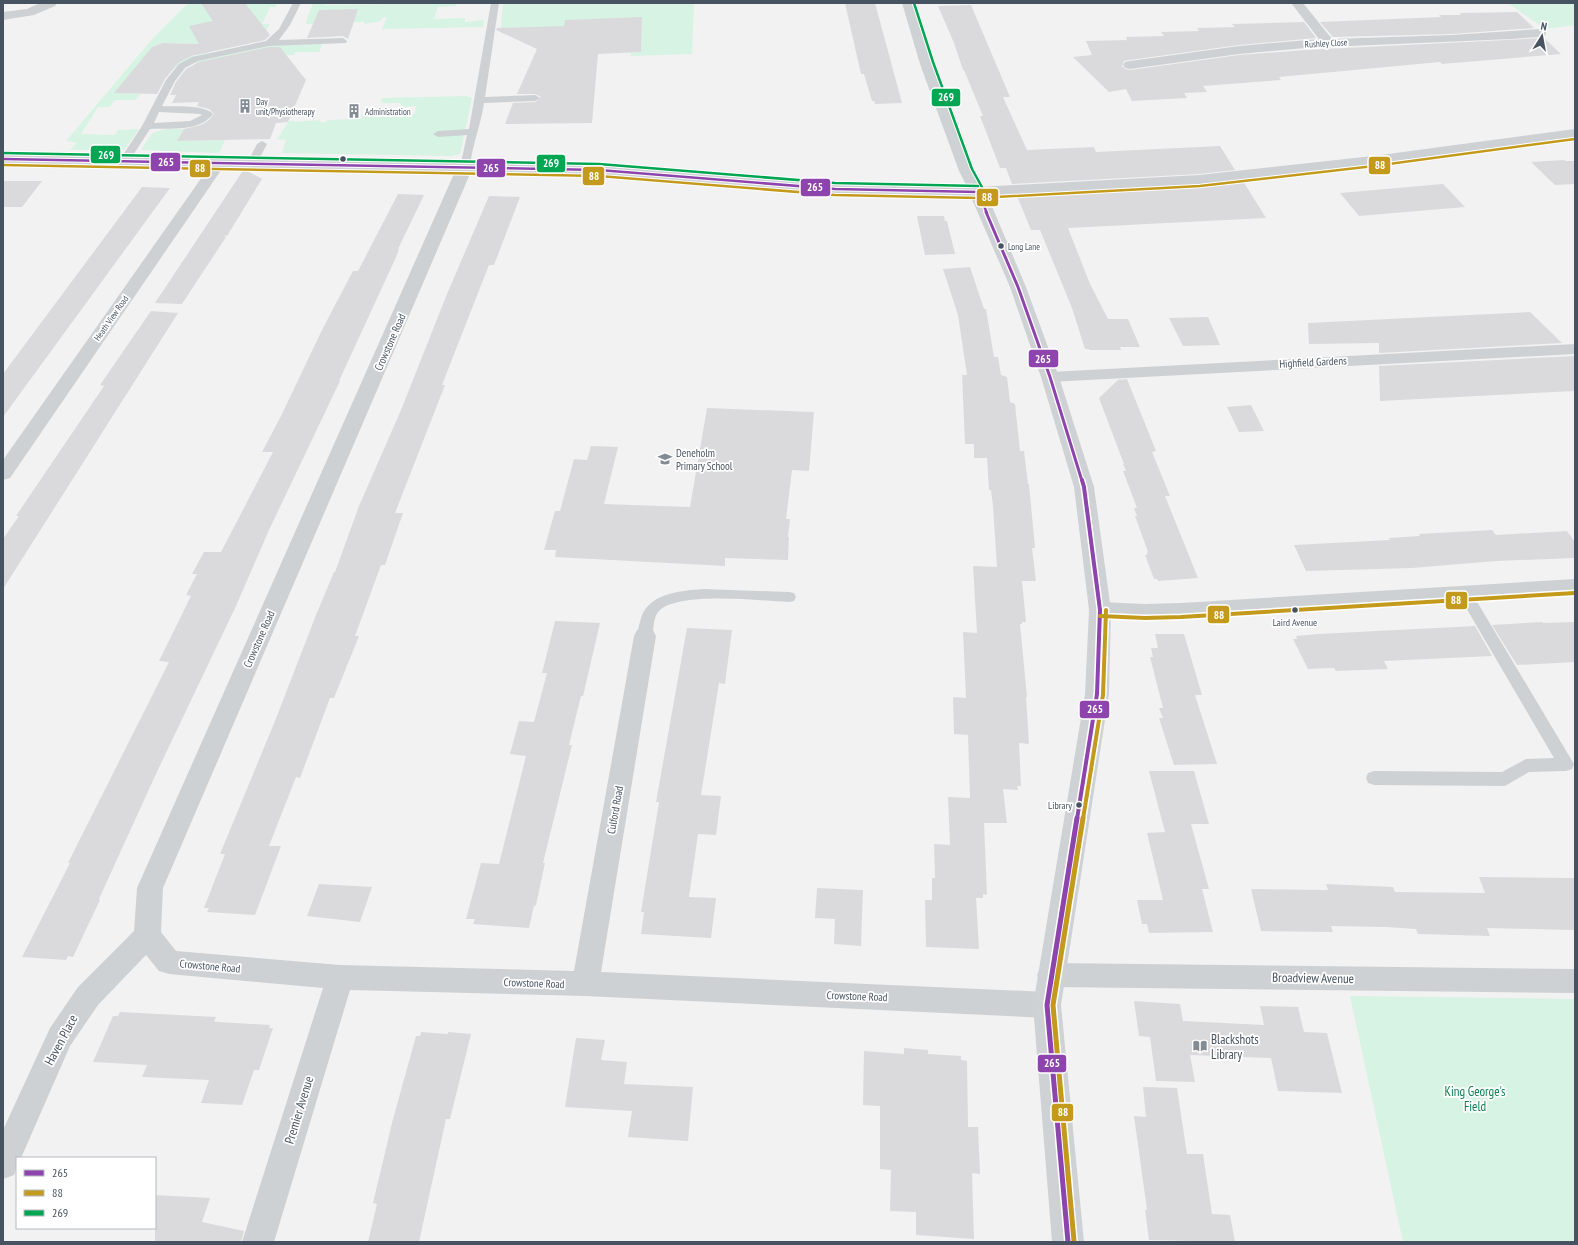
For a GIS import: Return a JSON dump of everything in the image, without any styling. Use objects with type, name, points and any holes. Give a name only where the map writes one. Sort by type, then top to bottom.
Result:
[{"type":"street","points":[[3,16],[30,12],[51,3]]},
{"type":"street","points":[[908,3],[930,71],[967,170],[978,192],[1018,287],[1050,377],[1084,487],[1100,610],[1097,694],[1047,1005],[1068,1242]]},
{"type":"street","points":[[1297,3],[1328,43]]},
{"type":"street","name":"Rushley Close","points":[[1130,65],[1226,51],[1328,43],[1498,37],[1540,33]]},
{"type":"street","points":[[1498,37],[1512,48]]},
{"type":"street","points":[[1154,61],[1167,73]]},
{"type":"street","points":[[3,159],[599,170],[886,191],[978,192],[1199,180],[1381,159],[1575,133]]},
{"type":"street","name":"Heath View Road","points":[[3,474],[220,163]]},
{"type":"street","name":"Crowstone Road","points":[[465,168],[456,192],[150,888],[147,936],[169,962],[340,977],[585,984],[1047,1005]]},
{"type":"street","name":"Highfield Gardens","points":[[1050,377],[1575,349]]},
{"type":"street","points":[[1100,610],[1145,612],[1181,611],[1575,587]]},
{"type":"street","name":"Culford Road","points":[[585,984],[645,636]]},
{"type":"street","name":"Haven Place","points":[[3,1164],[60,1037],[88,996],[147,936]]},
{"type":"street","name":"Broadview Avenue","points":[[1051,976],[1575,981]]},
{"type":"street","name":"Premier Avenue","points":[[258,1242],[340,977]]},
{"type":"lane","points":[[269,43],[278,38],[283,32],[297,3]]},
{"type":"lane","points":[[465,168],[466,157],[474,132],[487,35],[495,3]]},
{"type":"lane","points":[[124,161],[147,126],[171,80],[182,66],[196,59],[269,43],[343,40]]},
{"type":"lane","points":[[479,100],[536,98]]},
{"type":"lane","points":[[147,126],[191,124],[201,122],[207,118],[208,114],[202,111],[156,109]]},
{"type":"lane","points":[[438,134],[474,132]]},
{"type":"lane","points":[[252,163],[262,144]]},
{"type":"lane","points":[[645,636],[647,616],[658,604],[677,597],[695,594],[789,598]]},
{"type":"lane","points":[[1374,778],[1505,779],[1526,766],[1566,764],[1465,594]]},
{"type":"green space","points":[[188,3],[277,3],[276,7],[270,7],[262,24],[270,24],[265,33],[241,43],[188,59],[170,71],[172,55],[196,56],[206,44],[163,43],[152,47],[115,93],[141,94],[135,100],[115,100],[110,107],[98,107],[81,134],[115,135],[118,130],[139,129],[124,150],[70,150],[77,143],[66,141],[153,38]]},
{"type":"green space","points":[[323,3],[323,5],[457,3],[456,6],[438,7],[434,19],[465,18],[465,22],[484,20],[483,27],[382,29],[387,17],[382,18],[381,21],[364,24],[364,22],[306,24],[313,4],[299,4]]},
{"type":"green space","points":[[503,3],[694,3],[692,54],[630,56],[631,53],[641,52],[642,18],[564,27],[501,28]]},
{"type":"green space","points":[[1508,3],[1575,3],[1575,25],[1545,29]]},
{"type":"green space","points":[[322,44],[319,52],[295,52],[294,55],[266,55],[190,70],[197,61],[275,45]]},
{"type":"green space","points":[[466,96],[472,98],[460,154],[452,156],[282,153],[286,140],[277,139],[289,121],[320,120],[320,122],[326,122],[327,120],[361,119],[362,116],[399,117],[400,114],[415,114],[416,106],[401,107],[401,103],[381,103],[382,98]]},
{"type":"green space","points":[[166,129],[199,129],[182,133],[177,141],[225,140],[219,153],[141,150],[152,133]]},
{"type":"green space","name":"King George's Field","points":[[1350,996],[1575,999],[1575,1242],[1403,1242]]},
{"type":"building","points":[[201,3],[245,3],[270,35],[265,40],[191,56],[178,63],[165,79],[157,94],[114,93],[152,47],[163,43],[199,44],[189,26],[213,21]]},
{"type":"building","points":[[845,3],[875,3],[902,103],[875,104],[874,101],[872,101],[864,74],[861,74]]},
{"type":"building","points":[[971,5],[1010,97],[1003,97],[1027,150],[1094,147],[1096,152],[1220,146],[1235,170],[1199,174],[1012,184],[1006,168],[1000,168],[980,116],[983,116],[938,6]]},
{"type":"building","points":[[358,9],[348,39],[343,36],[307,38],[319,10]]},
{"type":"building","points":[[1517,12],[1534,28],[1452,34],[1333,37],[1320,22],[1441,17],[1439,15],[1461,15],[1460,13]]},
{"type":"building","points":[[642,17],[641,52],[598,54],[592,123],[505,124],[513,103],[535,102],[541,97],[535,94],[517,94],[537,49],[496,30],[497,28],[564,26],[565,20]]},
{"type":"building","points":[[1304,22],[1316,38],[1239,45],[1130,60],[1124,61],[1122,66],[1125,69],[1130,70],[1239,55],[1305,50],[1544,38],[1561,54],[1442,64],[1440,62],[1279,77],[1281,80],[1203,86],[1207,92],[1184,93],[1187,98],[1132,101],[1126,89],[1109,92],[1073,57],[1092,55],[1086,41],[1127,40],[1126,37],[1164,36],[1161,32],[1199,31],[1197,28],[1235,27],[1232,24]]},
{"type":"building","name":"Day unit/Physiotherapy","points":[[269,47],[280,47],[306,80],[288,122],[276,123],[270,139],[177,141],[184,129],[201,125],[208,121],[214,114],[209,109],[197,106],[199,102],[172,103],[176,95],[170,95],[176,82],[186,69],[199,62]]},
{"type":"building","points":[[1564,160],[1575,161],[1575,184],[1555,185],[1531,162]]},
{"type":"building","points":[[244,169],[262,179],[227,236],[223,235],[226,237],[182,304],[155,303]]},
{"type":"building","points":[[3,181],[42,181],[22,207],[3,207]]},
{"type":"building","points":[[1243,181],[1266,218],[1068,228],[1090,284],[1108,319],[1128,319],[1140,347],[1120,347],[1121,350],[1085,349],[1072,308],[1040,230],[1031,230],[1017,196],[1199,186]]},
{"type":"building","points":[[1443,184],[1465,207],[1359,216],[1340,193]]},
{"type":"building","points":[[142,187],[170,188],[3,417],[3,374]]},
{"type":"building","points":[[398,194],[424,195],[398,249],[397,255],[340,381],[269,530],[236,606],[155,776],[73,957],[68,956],[66,960],[22,957],[169,662],[159,661],[191,596],[186,595],[197,574],[192,574],[204,552],[221,552],[273,452],[262,452],[322,330],[353,271],[358,271]]},
{"type":"building","points":[[489,196],[520,197],[494,265],[489,265],[442,385],[445,385],[395,513],[403,513],[385,565],[381,565],[355,636],[359,636],[334,698],[330,698],[300,778],[296,777],[269,846],[281,846],[255,915],[207,912],[209,908],[204,908],[225,854],[220,854],[275,721],[316,615],[335,572],[359,506],[401,410],[447,294]]},
{"type":"building","points":[[917,216],[944,216],[945,221],[947,221],[955,254],[925,255]]},
{"type":"building","points":[[970,267],[984,309],[986,309],[994,357],[998,357],[1001,375],[1007,377],[1010,402],[1015,404],[1020,451],[1024,451],[1029,484],[1035,548],[1032,548],[1036,581],[1022,581],[1026,622],[1022,622],[1022,624],[1020,624],[1027,697],[1029,744],[1019,743],[1021,786],[1017,786],[1018,790],[1003,789],[1007,823],[984,823],[987,895],[983,894],[983,898],[976,898],[979,949],[926,947],[925,900],[932,900],[932,878],[935,878],[934,844],[950,845],[948,797],[970,798],[968,735],[954,734],[953,697],[966,698],[963,632],[977,633],[973,566],[997,567],[993,506],[991,490],[989,490],[987,458],[974,458],[974,444],[965,444],[962,375],[967,375],[958,315],[943,269]]},
{"type":"building","points":[[151,311],[178,313],[3,589],[3,539],[19,516],[16,516],[104,386],[100,385]]},
{"type":"building","points":[[1530,312],[1562,343],[1379,353],[1379,343],[1309,344],[1308,323]]},
{"type":"building","points":[[1208,317],[1220,345],[1183,346],[1169,318]]},
{"type":"building","points":[[1575,356],[1575,391],[1380,401],[1379,366]]},
{"type":"building","points":[[1127,379],[1156,451],[1152,452],[1170,496],[1165,496],[1198,578],[1158,581],[1157,579],[1154,579],[1145,555],[1147,555],[1148,552],[1135,516],[1137,516],[1134,508],[1137,508],[1123,471],[1126,471],[1124,464],[1099,398],[1118,380]]},
{"type":"building","points":[[1251,405],[1264,431],[1239,432],[1227,407]]},
{"type":"building","points":[[707,408],[814,412],[809,471],[792,470],[786,519],[790,519],[788,560],[725,558],[725,566],[555,557],[556,550],[544,550],[555,511],[560,511],[574,459],[587,460],[591,446],[618,447],[604,504],[690,507]]},
{"type":"building","points":[[1492,530],[1496,535],[1567,531],[1575,542],[1575,558],[1496,561],[1412,568],[1306,571],[1294,545],[1390,540],[1389,538],[1420,536],[1419,534]]},
{"type":"building","points":[[555,621],[600,623],[583,696],[581,696],[569,745],[572,745],[543,863],[545,863],[536,905],[534,906],[529,928],[473,924],[475,919],[466,919],[481,863],[499,864],[526,756],[510,754],[519,721],[534,722],[547,673],[542,673]]},
{"type":"building","points":[[1575,622],[1575,662],[1517,665],[1492,625]]},
{"type":"building","points":[[1475,626],[1492,656],[1384,661],[1388,669],[1336,671],[1334,668],[1308,669],[1293,639],[1297,639],[1296,636],[1318,634]]},
{"type":"building","points":[[687,628],[732,630],[725,684],[719,683],[701,795],[721,796],[716,835],[698,834],[689,897],[716,898],[711,938],[641,934],[644,912],[641,912],[659,802],[656,802]]},
{"type":"building","points":[[1155,634],[1184,634],[1202,695],[1195,695],[1217,764],[1174,765],[1159,718],[1163,718],[1159,708],[1163,708],[1150,657],[1153,657],[1151,648],[1158,648]]},
{"type":"building","points":[[1149,771],[1194,771],[1209,824],[1191,824],[1209,889],[1202,889],[1213,932],[1149,933],[1147,924],[1142,924],[1137,900],[1163,900],[1147,833],[1165,832]]},
{"type":"building","points":[[1479,877],[1575,878],[1575,930],[1487,928],[1490,936],[1418,934],[1416,929],[1386,927],[1331,926],[1333,932],[1261,931],[1251,889],[1328,890],[1326,884],[1393,887],[1395,892],[1485,893]]},
{"type":"building","points":[[319,884],[372,887],[360,922],[307,916]]},
{"type":"building","points":[[817,888],[863,890],[861,946],[834,944],[835,919],[815,918]]},
{"type":"building","points":[[1134,1001],[1180,1004],[1183,1021],[1264,1025],[1260,1006],[1298,1007],[1304,1032],[1327,1033],[1342,1093],[1278,1091],[1271,1058],[1190,1055],[1195,1082],[1156,1081],[1150,1037],[1139,1036]]},
{"type":"building","points":[[120,1012],[216,1017],[214,1021],[218,1022],[270,1025],[269,1028],[273,1028],[259,1070],[254,1070],[242,1105],[201,1103],[209,1080],[142,1077],[147,1065],[93,1062],[113,1016],[118,1016]]},
{"type":"building","points":[[421,1032],[471,1034],[450,1119],[446,1119],[419,1242],[368,1242],[377,1204],[373,1203],[392,1123],[416,1036],[420,1036]]},
{"type":"building","points":[[576,1038],[605,1040],[601,1060],[627,1062],[624,1084],[693,1087],[688,1141],[628,1137],[632,1111],[565,1107]]},
{"type":"building","points":[[904,1048],[928,1050],[928,1054],[961,1056],[961,1060],[967,1061],[968,1127],[978,1127],[980,1174],[972,1173],[974,1239],[916,1235],[916,1212],[890,1211],[891,1170],[880,1169],[880,1106],[863,1105],[864,1051],[904,1054]]},
{"type":"building","points":[[1143,1087],[1177,1088],[1187,1154],[1203,1154],[1212,1214],[1230,1215],[1235,1242],[1149,1240],[1145,1210],[1147,1210],[1134,1116],[1146,1117]]},
{"type":"building","points":[[156,1195],[210,1198],[202,1222],[244,1231],[241,1242],[155,1242]]},
{"type":"transit line","name":"269","points":[[914,3],[933,62],[972,169],[983,189]]},
{"type":"transit line","name":"88","points":[[3,165],[599,176],[835,195],[978,198],[1200,186],[1374,166],[1575,139]]},
{"type":"transit line","name":"269","points":[[3,153],[599,164],[835,183],[978,186]]},
{"type":"transit line","name":"265","points":[[3,159],[599,170],[835,189],[978,192]]},
{"type":"transit line","name":"265","points":[[978,192],[1018,287],[1050,377],[1084,487],[1100,610],[1097,694],[1047,1005],[1068,1242]]},
{"type":"transit line","name":"88","points":[[1100,616],[1145,618],[1181,617],[1575,593]]},
{"type":"transit line","name":"88","points":[[1074,1241],[1053,1005],[1103,695],[1106,610]]},
{"type":"place","name":"Day unit/Physiotherapy","points":[[245,106]]},
{"type":"place","name":"Administration","points":[[354,111]]},
{"type":"place","name":"Long Lane","points":[[1001,246]]},
{"type":"place","name":"Deneholm Primary School","points":[[665,459]]},
{"type":"place","name":"Laird Avenue","points":[[1295,610]]},
{"type":"place","name":"Library","points":[[1079,805]]},
{"type":"place","name":"Blackshots Library","points":[[1200,1046]]}]
